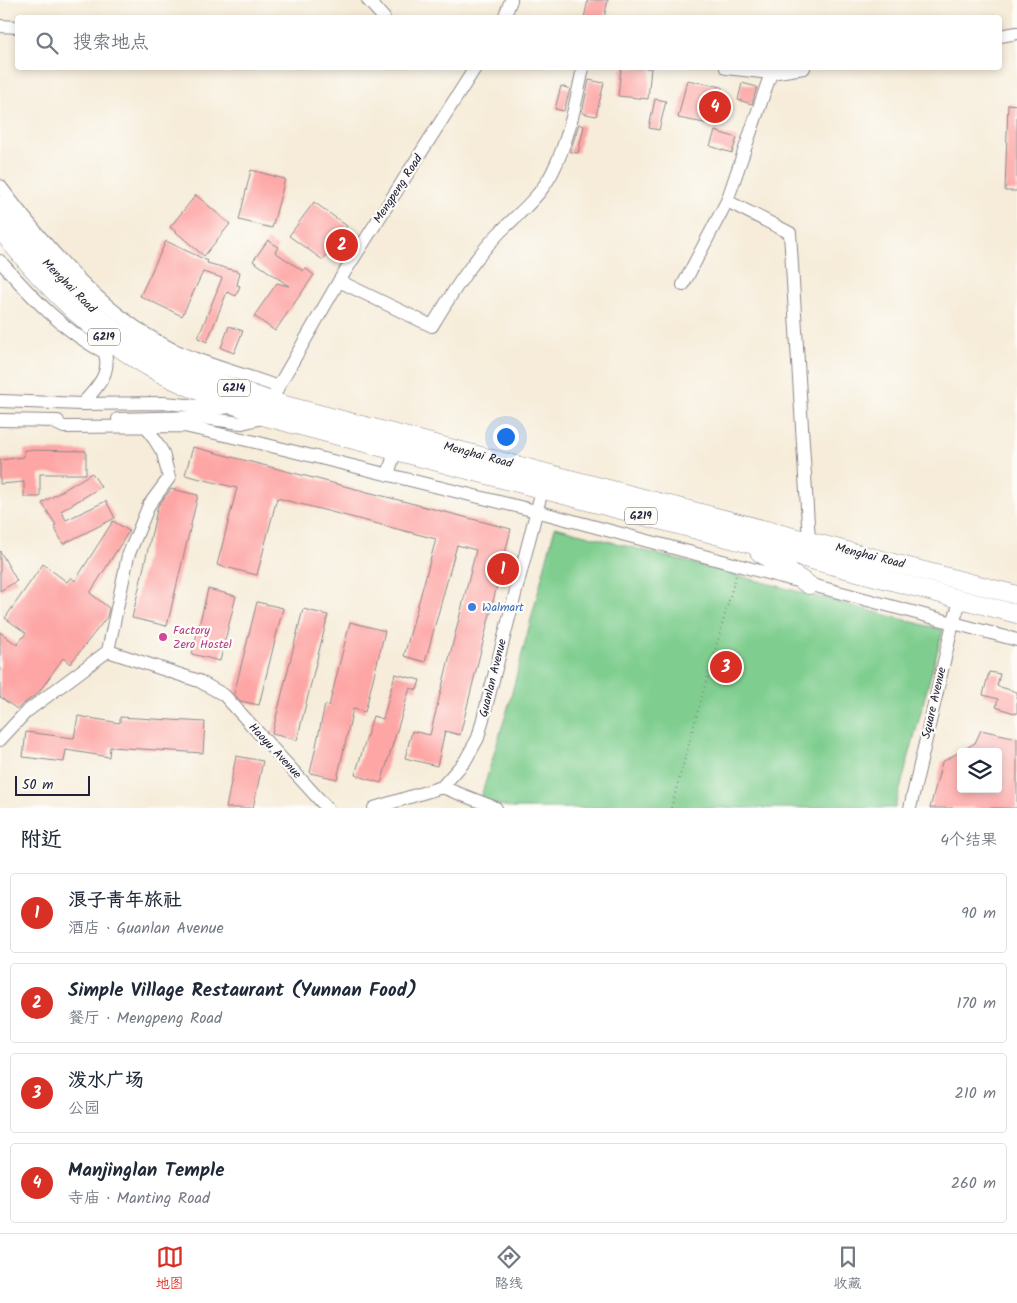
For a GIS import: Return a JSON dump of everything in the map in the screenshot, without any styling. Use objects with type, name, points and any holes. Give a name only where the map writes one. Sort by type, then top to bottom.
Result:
[{"type":"highway","name":"Menghai Road","points":[[0,205],[38,253],[91,309],[144,350],[196,374],[395,451],[1017,614]]},
{"type":"highway","name":"Menghai Road","points":[[0,229],[28,266],[88,325],[138,360],[203,393],[238,406],[272,402],[1017,595]]},
{"type":"highway","points":[[746,543],[809,585]]},
{"type":"highway","points":[[961,599],[966,581]]},
{"type":"street","points":[[368,0],[381,15]]},
{"type":"street","points":[[505,15],[511,0]]},
{"type":"street","points":[[0,26],[15,27]]},
{"type":"street","points":[[1002,36],[1017,33]]},
{"type":"street","name":"Mengpeng Road","points":[[272,402],[339,280],[474,70]]},
{"type":"street","points":[[339,280],[432,326],[462,278],[500,233],[520,215],[552,174],[575,104],[583,70]]},
{"type":"street","points":[[744,70],[771,73],[791,70]]},
{"type":"street","points":[[683,285],[727,201],[771,73]]},
{"type":"street","points":[[0,186],[67,266],[111,308],[142,331],[171,348],[202,361],[272,402],[242,423],[195,417],[51,421],[0,420]]},
{"type":"street","points":[[727,201],[790,233],[809,540]]},
{"type":"street","points":[[0,261],[46,308],[83,341],[106,352]]},
{"type":"street","points":[[82,404],[102,384],[106,365],[106,352],[88,325]]},
{"type":"street","points":[[0,401],[82,404],[164,403],[221,408],[238,406]]},
{"type":"street","points":[[51,421],[64,427],[184,426],[536,511],[1017,640]]},
{"type":"street","points":[[0,740],[26,712],[108,651],[128,556],[149,505],[169,478],[164,453],[147,427]]},
{"type":"street","points":[[388,474],[395,451]]},
{"type":"street","name":"Guanlan Avenue","points":[[374,808],[396,805],[442,786],[465,761],[478,738],[542,490]]},
{"type":"street","name":"Square Avenue","points":[[910,808],[953,623],[961,599]]},
{"type":"street","name":"Haoyu Avenue","points":[[108,651],[200,681],[224,695],[327,808]]},
{"type":"street","points":[[442,786],[496,808]]},
{"type":"path","points":[[671,808],[739,566]]},
{"type":"green space","points":[[555,527],[943,630],[895,808],[512,808],[480,800],[509,704]]},
{"type":"building","points":[[588,0],[608,0],[605,15],[585,15]]},
{"type":"building","points":[[621,70],[651,70],[648,99],[618,96]]},
{"type":"building","points":[[589,80],[604,83],[596,116],[582,113]]},
{"type":"building","points":[[687,80],[722,87],[715,125],[678,118]]},
{"type":"building","points":[[742,83],[757,87],[752,104],[738,100]]},
{"type":"building","points":[[561,86],[570,89],[564,111],[555,109]]},
{"type":"building","points":[[655,99],[666,101],[659,130],[649,128]]},
{"type":"building","points":[[1008,104],[1017,105],[1017,191],[1005,191]]},
{"type":"building","points":[[579,124],[584,126],[578,153],[570,152]]},
{"type":"building","points":[[715,131],[737,138],[732,153],[710,146]]},
{"type":"building","points":[[251,170],[285,179],[272,228],[239,220]]},
{"type":"building","points":[[196,195],[230,224],[204,256],[170,227]]},
{"type":"building","points":[[314,202],[347,226],[323,260],[289,236]]},
{"type":"building","points":[[268,240],[278,247],[275,252],[303,271],[305,268],[314,275],[275,331],[254,316],[277,283],[289,286],[253,261]]},
{"type":"building","points":[[166,241],[208,261],[207,263],[240,272],[237,285],[240,286],[236,296],[227,292],[207,342],[198,338],[222,278],[203,272],[182,316],[140,296]]},
{"type":"building","points":[[229,326],[243,331],[234,353],[221,348]]},
{"type":"building","points":[[193,447],[511,529],[460,735],[445,731],[437,766],[405,758],[412,731],[430,735],[476,550],[457,545],[425,662],[404,656],[436,539],[277,498],[257,575],[217,565],[237,488],[185,475]]},
{"type":"building","points":[[24,450],[86,451],[86,474],[40,474],[40,497],[24,497],[24,482],[0,484],[0,460],[24,457]]},
{"type":"building","points":[[92,473],[101,487],[61,511],[66,520],[106,501],[115,518],[63,544],[54,526],[56,525],[42,503]]},
{"type":"building","points":[[171,489],[198,495],[167,626],[132,618],[158,506]]},
{"type":"building","points":[[113,521],[129,531],[90,593],[109,608],[107,617],[70,664],[63,658],[39,692],[17,709],[0,697],[0,632],[17,645],[26,633],[5,618],[43,564],[67,582],[71,577],[75,581]]},
{"type":"building","points":[[0,551],[17,581],[0,591]]},
{"type":"building","points":[[208,589],[236,596],[220,661],[192,654]]},
{"type":"building","points":[[257,602],[283,608],[259,705],[240,701],[234,694]]},
{"type":"building","points":[[303,609],[328,615],[297,740],[272,734]]},
{"type":"building","points":[[350,622],[385,631],[365,712],[353,709],[337,779],[310,773],[325,705],[329,706]]},
{"type":"building","points":[[989,672],[1000,674],[997,686],[1017,692],[1017,714],[996,707],[998,699],[983,695]]},
{"type":"building","points":[[395,674],[420,680],[417,690],[410,688],[381,783],[355,775],[373,716],[383,719]]},
{"type":"building","points":[[78,716],[120,723],[120,717],[205,722],[203,753],[110,747],[109,757],[66,750],[64,762],[23,757],[26,732],[74,738]]},
{"type":"building","points":[[981,730],[1017,738],[1017,808],[930,808],[942,762],[957,753],[957,793],[1002,793],[1002,748],[966,748],[975,743]]},
{"type":"building","points":[[236,756],[263,761],[253,808],[226,808]]},
{"type":"place","name":"Manjinglan Temple","points":[[715,107]]},
{"type":"place","name":"Simple Village Restaurant (Yunnan Food)","points":[[342,245]]},
{"type":"place","name":"浪子青年旅社","points":[[503,569]]},
{"type":"place","name":"Walmart","points":[[472,607]]},
{"type":"place","name":"Factory Zero Hostel","points":[[163,637]]},
{"type":"place","name":"泼水广场","points":[[726,667]]}]
